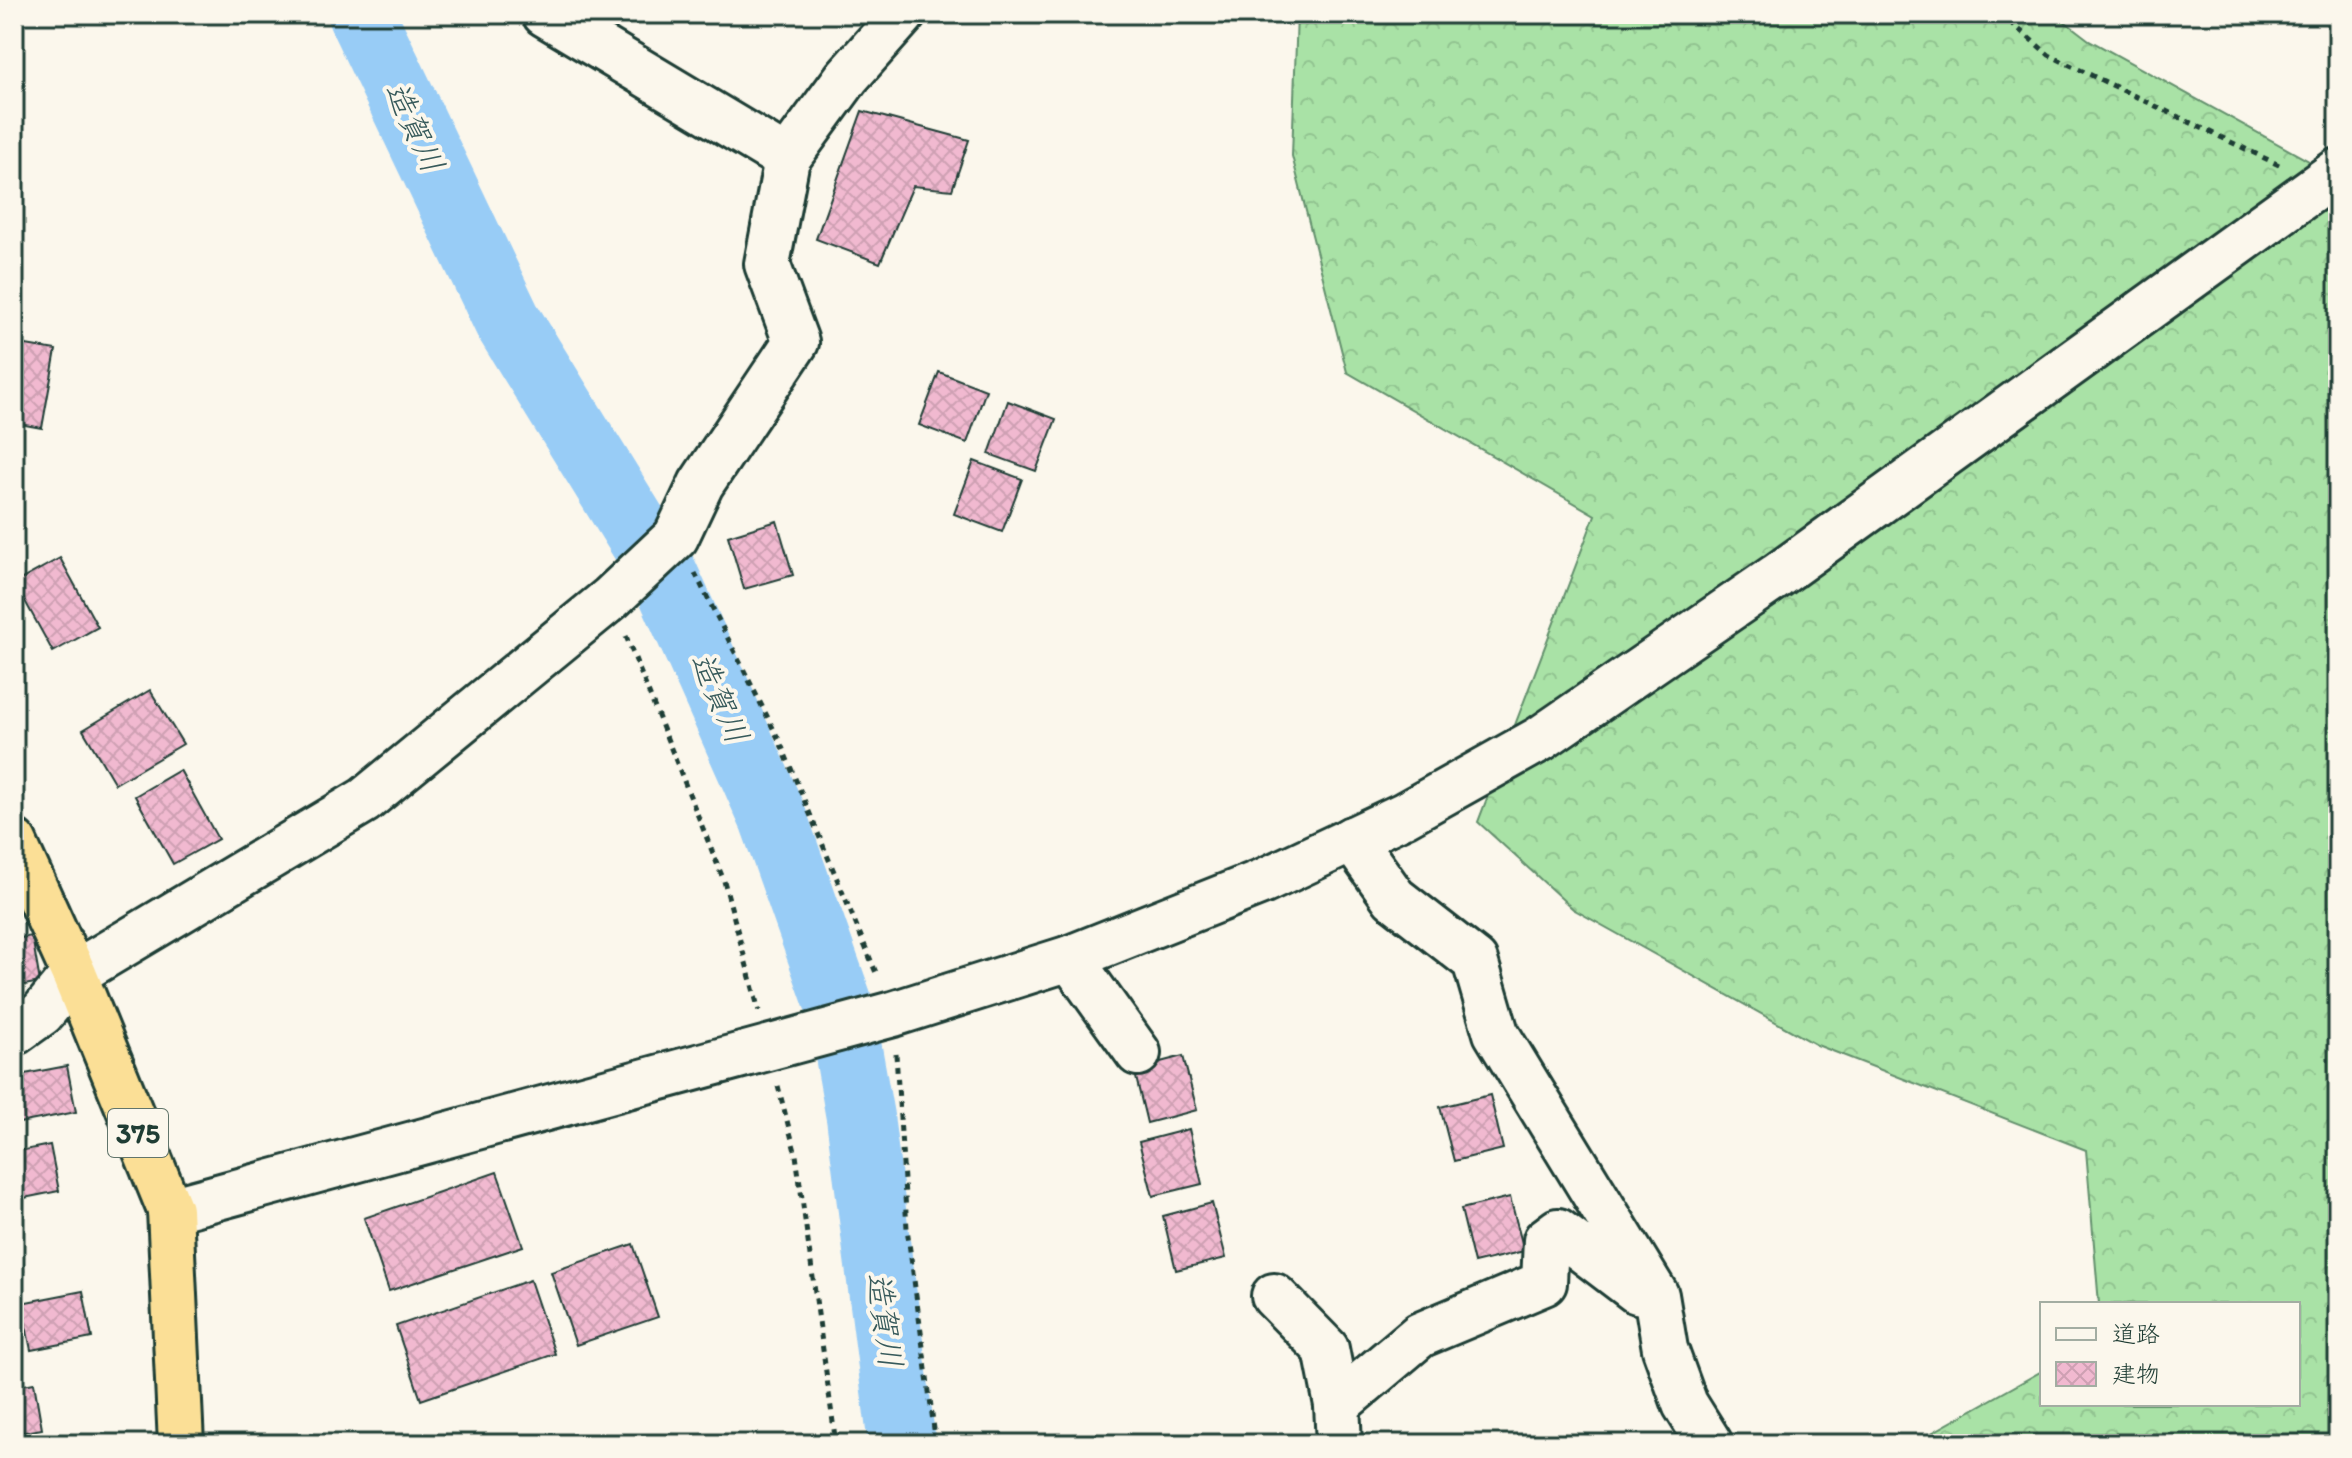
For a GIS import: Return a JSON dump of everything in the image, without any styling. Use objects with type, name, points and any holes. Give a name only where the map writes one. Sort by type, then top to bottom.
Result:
[{"type":"highway","name":"375","points":[[14,842],[74,974],[170,1210],[181,1444]]},
{"type":"street","points":[[545,14],[787,159]]},
{"type":"street","points":[[14,1033],[42,1013],[74,974],[365,800],[611,598],[676,537],[701,484],[796,342],[767,264],[787,159],[847,77],[903,14]]},
{"type":"street","points":[[170,1210],[884,1016],[1070,958],[1264,881],[1404,815],[1540,739],[1777,576],[2329,177]]},
{"type":"street","points":[[1352,839],[1394,898],[1475,961],[1496,1033],[1656,1295],[1665,1349],[1685,1404],[1710,1444]]},
{"type":"street","points":[[1070,958],[1138,1053]]},
{"type":"street","points":[[1338,1424],[1420,1335],[1544,1283],[1546,1240],[1558,1231],[1637,1291],[1656,1295]]},
{"type":"street","points":[[1274,1296],[1326,1349],[1338,1424]]},
{"type":"path","points":[[2001,14],[2049,55],[2329,177]]},
{"type":"path","points":[[676,537],[780,742],[884,1016],[907,1228],[936,1444]]},
{"type":"path","points":[[611,598],[724,881],[796,1155],[836,1444]]},
{"type":"green space","points":[[1297,14],[2055,14],[2089,40],[2338,177],[2338,1444],[1912,1444],[2040,1372],[2040,1406],[2300,1406],[2300,1302],[2099,1302],[2086,1150],[1817,1045],[1573,909],[1478,822],[1595,515],[1347,372],[1292,156]]},
{"type":"building","points":[[862,111],[969,140],[952,190],[913,186],[880,263],[816,239]]},
{"type":"building","points":[[14,343],[56,350],[42,428],[14,423]]},
{"type":"building","points":[[939,372],[986,390],[967,443],[919,425]]},
{"type":"building","points":[[1008,401],[1056,419],[1036,471],[989,454]]},
{"type":"building","points":[[974,461],[1022,479],[1002,532],[954,514]]},
{"type":"building","points":[[777,521],[793,575],[744,589],[728,536]]},
{"type":"building","points":[[60,558],[98,627],[53,652],[15,583]]},
{"type":"building","points":[[150,690],[183,744],[115,784],[83,730]]},
{"type":"building","points":[[180,770],[218,839],[173,864],[135,796]]},
{"type":"building","points":[[32,936],[40,982],[14,987],[14,939]]},
{"type":"building","points":[[1183,1056],[1197,1110],[1147,1123],[1134,1069]]},
{"type":"building","points":[[67,1066],[76,1112],[14,1124],[14,1076]]},
{"type":"building","points":[[1490,1095],[1503,1149],[1454,1161],[1440,1107]]},
{"type":"building","points":[[1189,1129],[1202,1184],[1153,1196],[1139,1142]]},
{"type":"building","points":[[50,1145],[59,1191],[14,1200],[14,1152]]},
{"type":"building","points":[[497,1172],[523,1246],[389,1291],[364,1218]]},
{"type":"building","points":[[1510,1197],[1524,1251],[1474,1263],[1461,1209]]},
{"type":"building","points":[[1212,1203],[1226,1258],[1176,1270],[1163,1216]]},
{"type":"building","points":[[14,1225],[24,1271],[14,1273]]},
{"type":"building","points":[[633,1244],[658,1317],[576,1345],[551,1272]]},
{"type":"building","points":[[530,1280],[555,1354],[421,1400],[396,1326]]},
{"type":"building","points":[[83,1291],[92,1338],[31,1350],[21,1303]]},
{"type":"building","points":[[34,1383],[42,1429],[14,1434],[14,1387]]},
{"type":"waterway","name":"造賀川","points":[[361,14],[507,320],[665,576],[773,818],[841,1010],[860,1117],[902,1444]]}]
